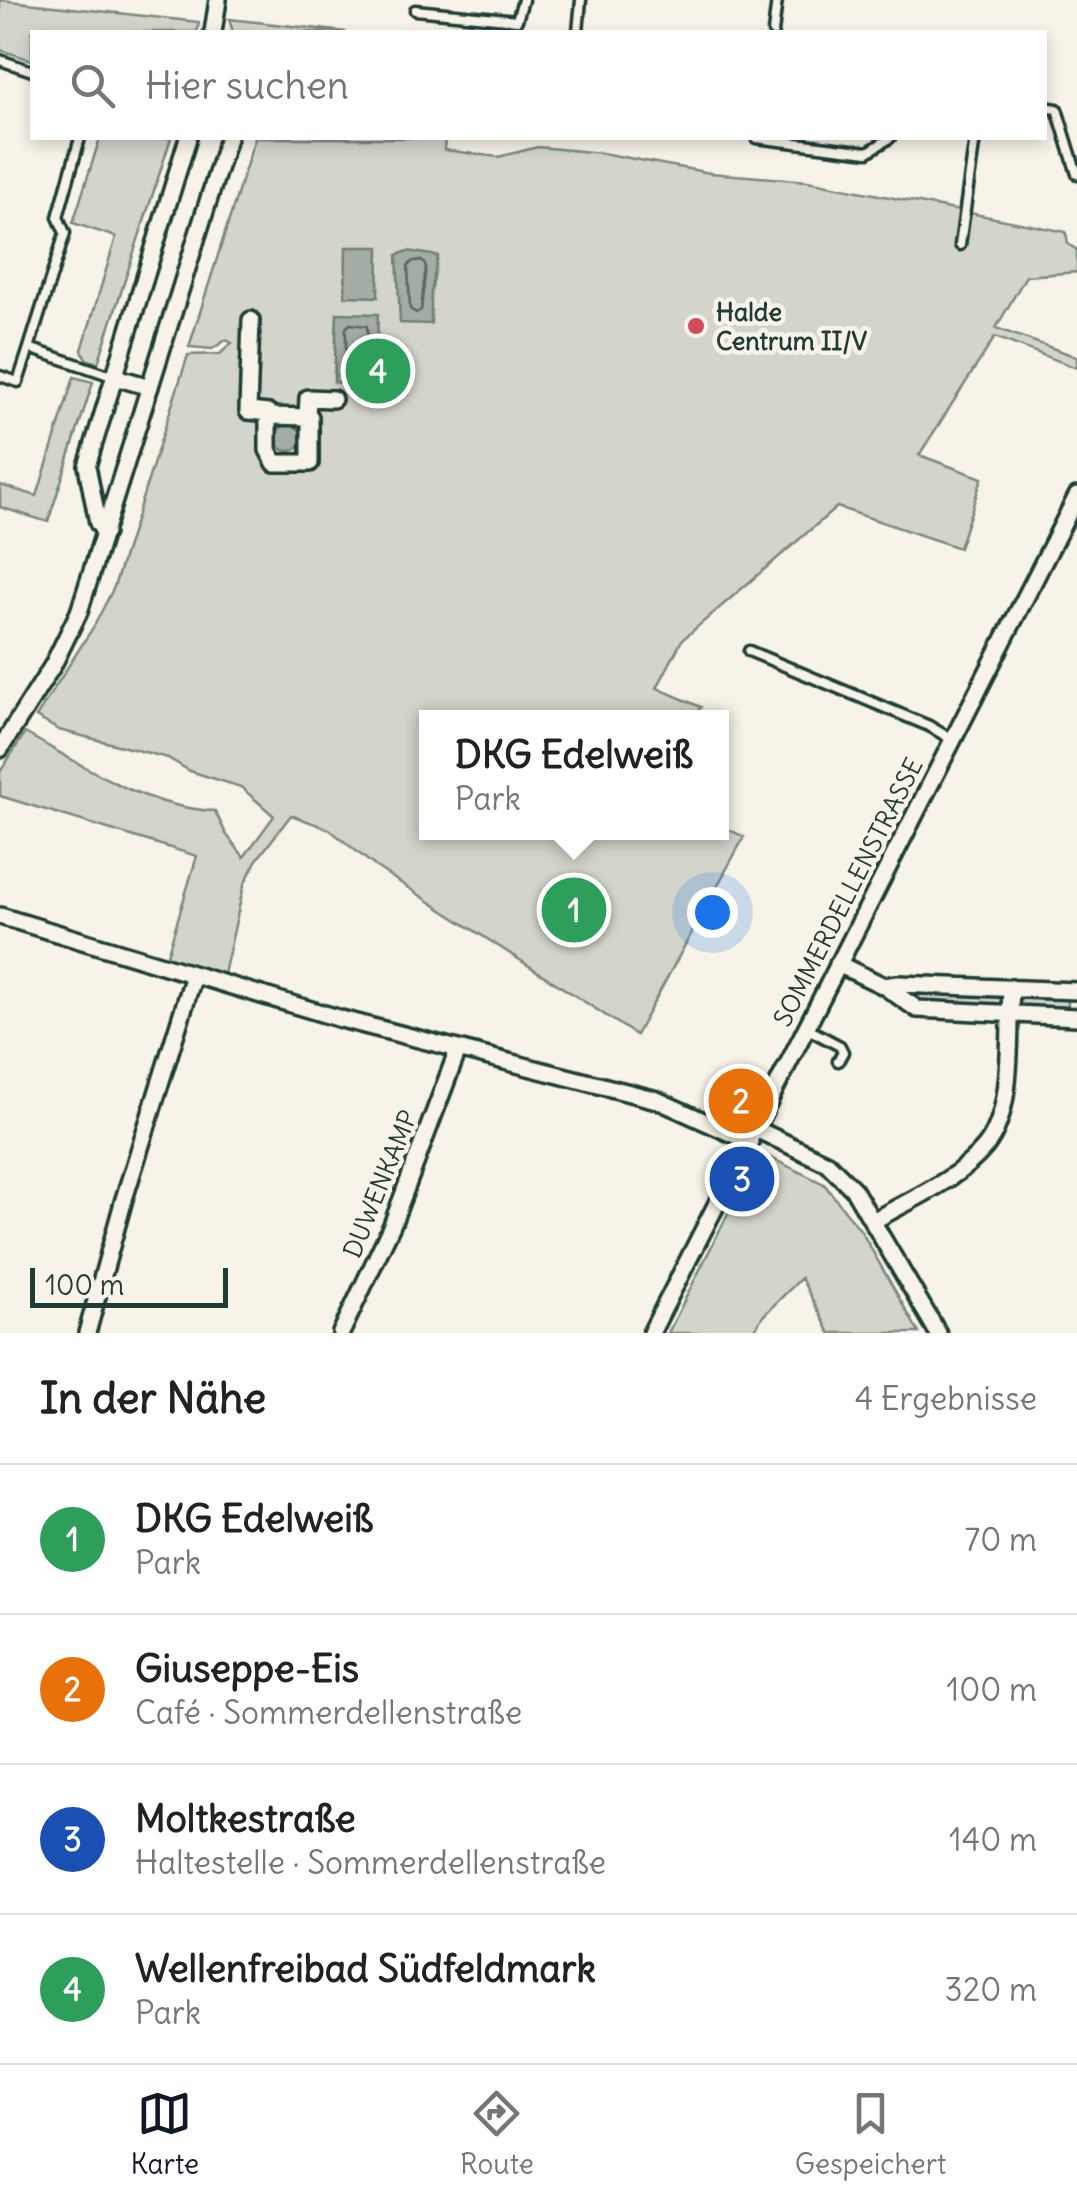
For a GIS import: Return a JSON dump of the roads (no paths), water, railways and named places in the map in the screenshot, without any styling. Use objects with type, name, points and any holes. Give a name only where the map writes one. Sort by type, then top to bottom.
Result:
[{"type":"street","points":[[213,30],[218,0]]},
{"type":"street","points":[[104,533],[98,522],[87,466],[187,140]]},
{"type":"street","points":[[0,749],[68,635],[104,533],[227,140]]},
{"type":"street","points":[[252,320],[248,411],[269,412],[268,450],[275,462],[310,463],[310,417],[270,416]]},
{"type":"street","points":[[115,377],[150,387]]},
{"type":"street","points":[[307,417],[308,398],[333,398]]},
{"type":"street","name":"SOMMERDELLENSTRASSE","points":[[651,1333],[1077,496]]},
{"type":"street","points":[[0,916],[458,1050],[657,1100],[827,1163],[854,1190],[875,1220],[938,1333]]},
{"type":"street","points":[[838,964],[884,986],[917,1009],[1077,1017]]},
{"type":"street","points":[[87,1333],[194,975]]},
{"type":"street","points":[[884,986],[1077,991]]},
{"type":"street","points":[[875,1220],[954,1174],[986,1146],[1004,1104],[1011,988]]},
{"type":"street","name":"DUWENKAMP","points":[[341,1333],[392,1226],[458,1050]]},
{"type":"lane","points":[[415,10],[517,20],[523,0]]},
{"type":"lane","points":[[578,30],[581,0]]},
{"type":"lane","points":[[773,30],[777,0]]},
{"type":"lane","points":[[0,60],[30,69]]},
{"type":"lane","points":[[1047,108],[1056,109],[1077,174]]},
{"type":"lane","points":[[0,376],[18,382],[66,233],[58,217],[79,140]]},
{"type":"lane","points":[[772,140],[868,152],[889,140]]},
{"type":"lane","points":[[960,246],[975,140]]},
{"type":"lane","points":[[29,348],[115,377]]},
{"type":"lane","name":"SOMMERDELLENSTRASSE","points":[[749,651],[929,726],[953,740]]},
{"type":"lane","points":[[806,1028],[840,1046],[843,1052],[838,1061]]},
{"type":"water","points":[[346,247],[379,247],[378,297],[345,296]]},
{"type":"water","points":[[408,251],[438,256],[431,293],[431,324],[400,323],[397,255]]},
{"type":"water","points":[[337,313],[378,314],[377,346],[395,356],[394,383],[378,382],[377,386],[334,382]]},
{"type":"water","points":[[289,425],[298,429],[302,438],[298,447],[289,451],[280,447],[276,438],[280,429]]},
{"type":"place","name":"Halde Centrum II/V","points":[[696,326]]},
{"type":"place","name":"Wellenfreibad Südfeldmark","points":[[378,371]]},
{"type":"place","name":"DKG Edelweiß","points":[[574,910]]},
{"type":"place","name":"Giuseppe-Eis","points":[[741,1101]]},
{"type":"place","name":"Moltkestraße","points":[[742,1179]]}]
